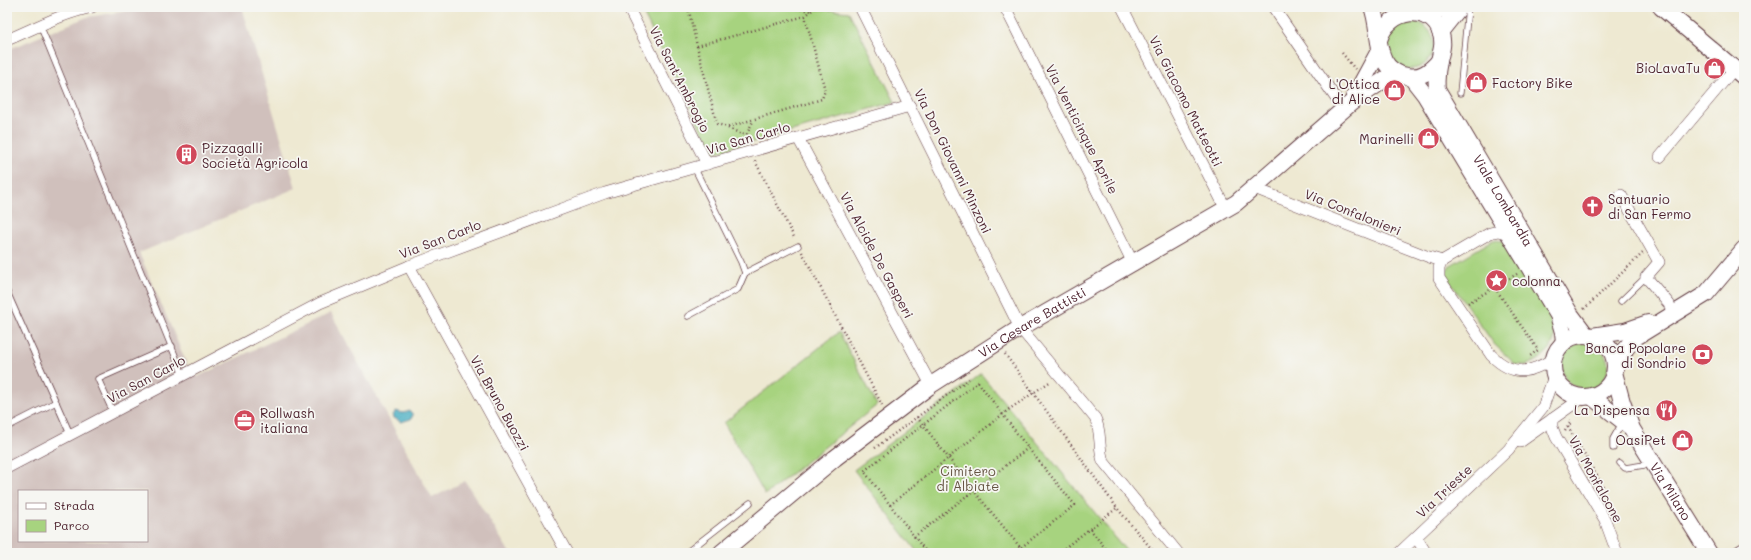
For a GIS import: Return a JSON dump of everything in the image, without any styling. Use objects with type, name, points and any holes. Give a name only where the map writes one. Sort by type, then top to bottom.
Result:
[{"type":"street","points":[[7,40],[79,8],[92,7]]},
{"type":"street","name":"Via Sant'Ambrogio","points":[[628,7],[707,164]]},
{"type":"street","name":"Via Don Giovanni Minzoni","points":[[860,7],[1020,328],[1095,418],[1100,429],[1099,450],[1103,461],[1178,553]]},
{"type":"street","name":"Via Venticinque Aprile","points":[[1005,7],[1133,263]]},
{"type":"street","name":"Via Giacomo Matteotti","points":[[1122,7],[1226,209]]},
{"type":"street","points":[[1273,7],[1347,106]]},
{"type":"street","points":[[1372,7],[1379,46],[1383,60],[1389,69],[1411,77],[1429,72],[1439,61]]},
{"type":"street","points":[[1425,16],[1446,7]]},
{"type":"street","points":[[1379,46],[1387,24],[1396,11],[1425,16],[1434,23],[1440,32],[1460,7]]},
{"type":"street","points":[[1660,7],[1739,73],[1660,157]]},
{"type":"street","name":"Viale Lombardia","points":[[1440,32],[1443,43],[1439,61],[1437,89],[1571,315],[1589,336]]},
{"type":"street","name":"Via Cesare Battisti","points":[[1347,106],[1379,46]]},
{"type":"street","name":"Via Cesare Battisti","points":[[721,553],[835,458],[932,385],[1003,351],[1020,328],[1236,203],[1347,106],[1395,72]]},
{"type":"street","name":"Viale Lombardia","points":[[1411,77],[1425,95],[1558,315],[1564,342]]},
{"type":"street","name":"Via San Carlo","points":[[7,468],[320,303],[409,266],[605,193],[910,106]]},
{"type":"street","name":"Via Alcide De Gasperi","points":[[798,138],[932,385]]},
{"type":"street","name":"Via Confalonieri","points":[[1254,188],[1442,261]]},
{"type":"street","points":[[1621,195],[1659,262],[1646,277],[1668,304],[1672,315]]},
{"type":"street","points":[[1509,234],[1498,231],[1490,233],[1442,261],[1439,268],[1438,278],[1491,355],[1502,366],[1516,371],[1528,371],[1541,367],[1554,358]]},
{"type":"street","points":[[1672,315],[1625,331],[1589,336],[1575,336],[1564,342],[1559,348],[1554,358],[1554,376],[1560,386],[1570,394],[1587,397],[1598,395],[1610,385],[1626,348],[1636,337],[1672,315],[1706,294],[1744,250]]},
{"type":"street","name":"Via Bruno Buozzi","points":[[409,266],[567,553]]},
{"type":"street","points":[[1589,336],[1600,339],[1608,346],[1614,357],[1615,372]]},
{"type":"street","name":"Via Milano","points":[[1615,372],[1628,425],[1654,464],[1704,550]]},
{"type":"street","name":"Via Trieste","points":[[1399,553],[1508,450],[1543,407],[1554,376]]},
{"type":"street","name":"Via Milano","points":[[1587,397],[1628,425]]},
{"type":"street","name":"Via Trieste","points":[[1508,450],[1552,419],[1587,397]]},
{"type":"street","name":"Via Monfalcone","points":[[1552,419],[1552,427],[1556,437],[1605,520],[1617,553]]},
{"type":"street","points":[[1416,537],[1426,553]]},
{"type":"lane","points":[[1460,93],[1468,7]]},
{"type":"lane","points":[[40,25],[183,375]]},
{"type":"lane","points":[[694,168],[742,262],[745,274]]},
{"type":"lane","points":[[688,316],[738,288],[745,274],[798,246]]},
{"type":"lane","points":[[1621,301],[1646,277]]},
{"type":"lane","points":[[7,292],[70,434]]},
{"type":"lane","points":[[113,412],[98,379],[172,346]]},
{"type":"lane","points":[[7,427],[56,402]]},
{"type":"lane","points":[[1613,448],[1613,439],[1628,425]]},
{"type":"lane","points":[[1620,463],[1625,468],[1654,464]]},
{"type":"lane","points":[[686,553],[750,503]]},
{"type":"lane","points":[[1731,553],[1744,545]]},
{"type":"path","points":[[688,7],[717,124],[728,127],[746,136]]},
{"type":"path","points":[[785,7],[812,10]]},
{"type":"path","points":[[697,46],[805,16],[816,7]]},
{"type":"path","points":[[728,127],[822,99],[825,90],[805,16]]},
{"type":"path","points":[[753,120],[746,136],[750,152],[882,406]]},
{"type":"path","points":[[1582,311],[1650,247]]},
{"type":"path","points":[[1460,309],[1529,267]]},
{"type":"path","points":[[1495,288],[1538,350],[1527,359]]},
{"type":"path","points":[[1003,351],[1117,508],[1156,553]]},
{"type":"path","points":[[890,505],[1003,414],[1060,375]]},
{"type":"path","points":[[873,449],[973,376]]},
{"type":"path","points":[[927,553],[864,471],[978,382],[1028,448],[1075,505],[1014,553]]},
{"type":"path","points":[[907,403],[974,491],[1024,553]]},
{"type":"path","points":[[1568,427],[1604,488],[1598,507]]},
{"type":"path","points":[[914,537],[1028,448]]},
{"type":"path","points":[[1059,553],[1117,508]]},
{"type":"path","points":[[1090,529],[1109,553]]},
{"type":"shaded area","points":[[154,7],[242,7],[296,188],[139,253],[187,364],[197,377],[331,313],[432,498],[465,481],[510,553],[7,553],[7,50],[87,17]]},
{"type":"green space","points":[[640,7],[803,7],[849,12],[895,102],[713,153]]},
{"type":"green space","points":[[1410,21],[1419,23],[1427,28],[1432,36],[1434,45],[1432,54],[1427,62],[1419,67],[1410,69],[1401,67],[1393,62],[1388,54],[1386,45],[1388,36],[1393,28],[1401,23]]},
{"type":"green space","points":[[1493,240],[1504,241],[1553,320],[1555,337],[1550,349],[1540,359],[1527,365],[1516,365],[1494,344],[1446,276],[1449,266]]},
{"type":"green space","points":[[839,332],[877,405],[765,495],[724,423]]},
{"type":"green space","points":[[1590,343],[1594,344],[1604,353],[1607,357],[1607,375],[1598,385],[1590,389],[1580,389],[1572,385],[1563,375],[1562,361],[1566,353],[1576,344]]},
{"type":"green space","name":"Cimitero di Albiate","points":[[981,374],[1128,553],[918,553],[854,470]]},
{"type":"water","points":[[396,411],[403,413],[410,411],[413,415],[411,419],[401,422],[394,418],[393,415]]},
{"type":"place","name":"BioLavaTu","points":[[1715,68]]},
{"type":"place","name":"Factory Bike","points":[[1476,83]]},
{"type":"place","name":"L'Ottica di Alice","points":[[1395,91]]},
{"type":"place","name":"Marinelli","points":[[1429,139]]},
{"type":"place","name":"Pizzagalli Società Agricola","points":[[186,155]]},
{"type":"place","name":"Santuario di San Fermo","points":[[1593,206]]},
{"type":"place","name":"colonna","points":[[1497,281]]},
{"type":"place","name":"Banca Popolare di Sondrio","points":[[1702,355]]},
{"type":"place","name":"La Dispensa","points":[[1666,410]]},
{"type":"place","name":"Rollwash italiana","points":[[245,420]]},
{"type":"place","name":"OasiPet","points":[[1682,440]]}]
